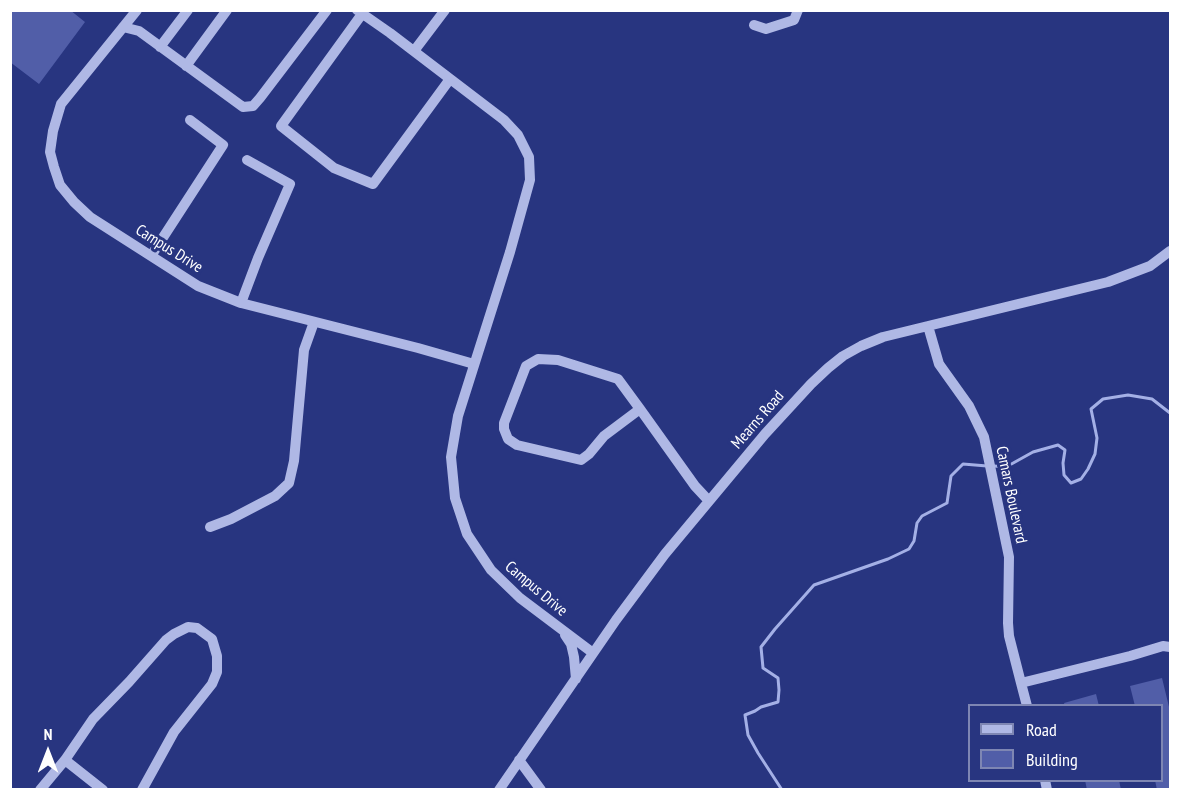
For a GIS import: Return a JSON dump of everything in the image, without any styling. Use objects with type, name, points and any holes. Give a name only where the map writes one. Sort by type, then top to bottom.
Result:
[{"type":"street","name":"Campus Drive","points":[[136,10],[62,104],[53,131],[50,152],[54,167],[60,185],[74,202],[90,217],[198,286],[241,303],[474,364]]},
{"type":"street","points":[[160,47],[188,10]]},
{"type":"street","points":[[186,66],[227,10]]},
{"type":"street","points":[[123,27],[140,32],[243,107],[253,105],[260,98],[327,10]]},
{"type":"street","points":[[414,51],[445,10]]},
{"type":"street","points":[[754,26],[766,29],[794,20],[798,10]]},
{"type":"street","name":"Campus Drive","points":[[360,12],[504,120],[518,135],[529,157],[530,180],[510,252],[458,416],[452,457],[455,498],[467,534],[491,570],[520,598],[593,653]]},
{"type":"street","points":[[360,12],[281,126],[334,168],[373,184],[450,79]]},
{"type":"street","points":[[151,256],[223,145],[190,120]]},
{"type":"street","points":[[241,303],[290,184],[247,160]]},
{"type":"street","name":"Mearns Road","points":[[499,789],[665,554],[773,426],[828,368],[843,356],[883,337],[1108,282],[1150,266],[1170,251]]},
{"type":"street","points":[[210,527],[231,519],[274,496],[289,483],[294,462],[304,350],[314,322]]},
{"type":"street","name":"Camars Boulevard","points":[[928,326],[939,363],[969,406],[984,437],[1009,557],[1009,636],[1027,704]]},
{"type":"street","points":[[640,409],[604,436],[589,454],[580,460],[517,445],[507,439],[504,429],[504,423],[526,366],[538,359],[558,360],[618,379],[640,409],[695,486],[709,501]]},
{"type":"street","points":[[40,789],[65,760],[93,719],[166,640],[174,633],[188,627],[197,628],[212,639],[217,656],[217,672],[212,684],[174,732],[142,789]]},
{"type":"street","points":[[562,630],[571,644],[576,679]]},
{"type":"street","points":[[1021,683],[1163,646],[1170,647]]},
{"type":"street","points":[[65,760],[103,789]]},
{"type":"street","points":[[519,760],[541,789]]},
{"type":"building","points":[[10,10],[70,10],[85,22],[39,84],[10,62]]},
{"type":"building","points":[[1162,678],[1170,711],[1170,790],[1157,790],[1155,782],[1163,782],[1163,704],[1134,704],[1130,686]]},
{"type":"building","points":[[1096,694],[1098,704],[1064,704]]},
{"type":"building","points":[[1085,782],[1119,782],[1121,790],[1087,790]]},
{"type":"waterway","points":[[994,466],[1006,467],[1033,452],[1058,445],[1065,450],[1064,475],[1071,483],[1081,479],[1095,454],[1097,438],[1091,409],[1103,399],[1128,395],[1152,399],[1170,413]]},
{"type":"waterway","points":[[782,790],[748,735],[745,715],[778,702],[778,678],[763,668],[761,647],[814,585],[888,559],[909,549],[914,541],[917,523],[922,516],[947,503],[951,476],[963,464],[987,466]]}]
